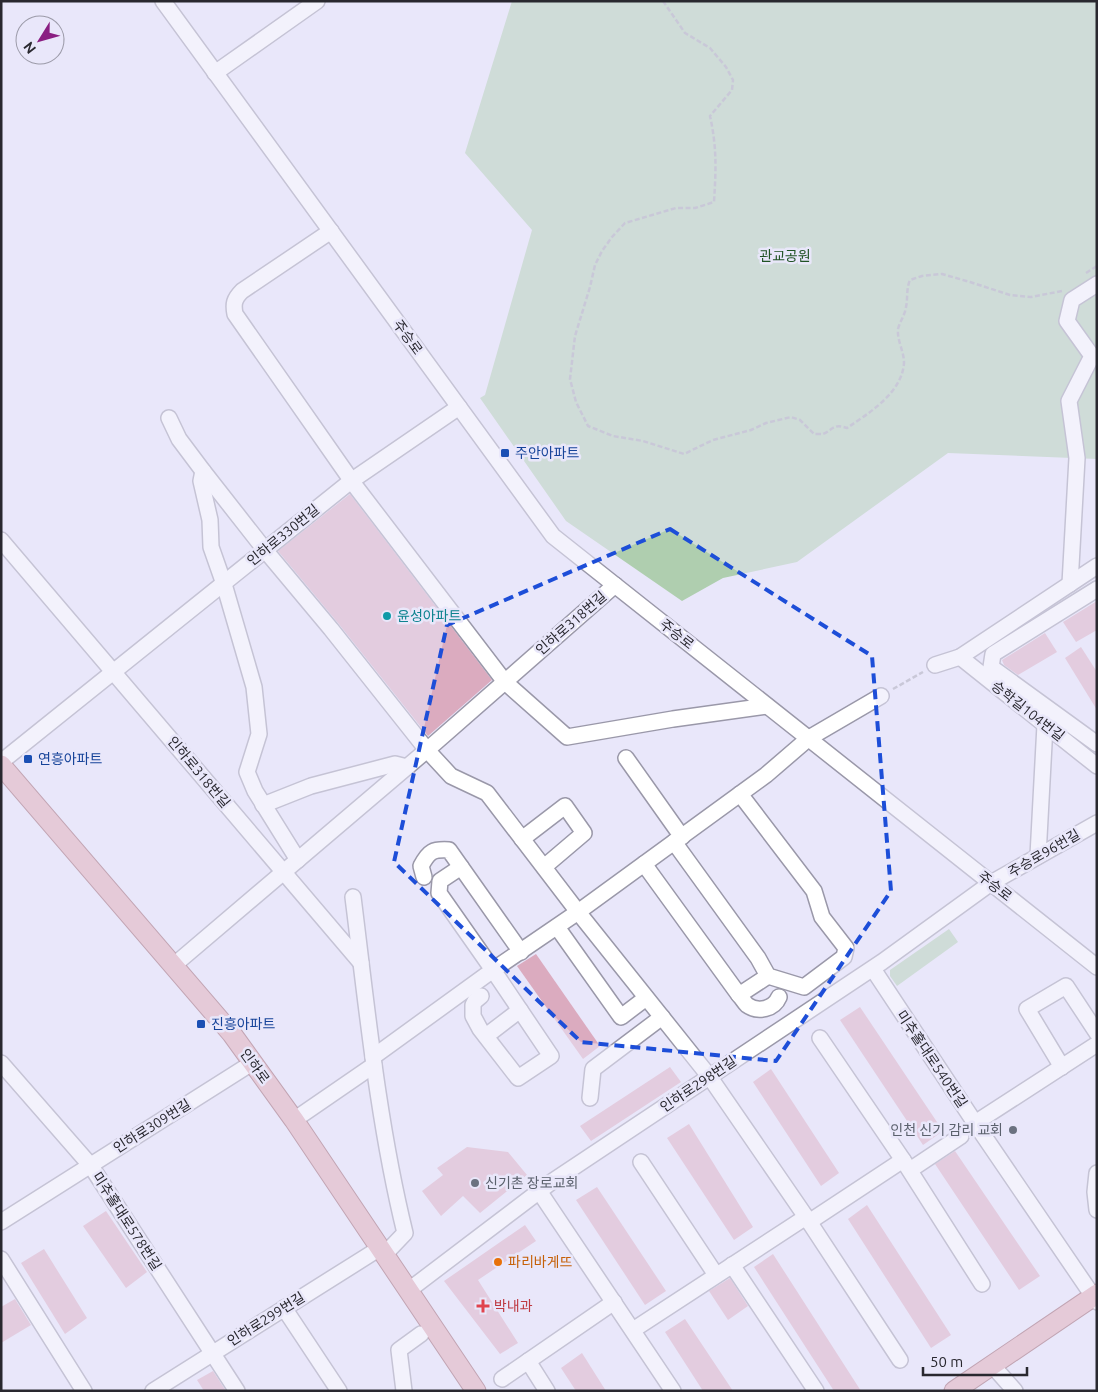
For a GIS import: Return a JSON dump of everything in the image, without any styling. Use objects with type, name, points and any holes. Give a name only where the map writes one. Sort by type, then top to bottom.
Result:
[{"type":"main road","name":"인하로","points":[[1,764],[232,1034],[294,1120],[476,1391]]},
{"type":"main road","points":[[954,1391],[1096,1298]]},
{"type":"street","name":"주승로","points":[[163,1],[553,536],[1097,967]]},
{"type":"street","points":[[215,73],[317,1]]},
{"type":"street","points":[[331,232],[242,291],[235,298],[233,305],[236,314],[351,481],[505,682],[566,737],[674,718],[767,706]]},
{"type":"street","points":[[1070,584],[1077,458],[1069,401],[1092,356],[1067,321],[1072,300],[1097,284]]},
{"type":"street","name":"인하로330번길","points":[[1,764],[351,481],[460,407]]},
{"type":"street","points":[[169,418],[179,438],[203,471],[427,750],[451,776],[487,793],[578,912],[709,1076],[807,1219],[900,1360]]},
{"type":"street","points":[[203,471],[201,481],[210,520],[211,548],[224,584],[254,687],[259,734],[247,772],[263,805],[298,860]]},
{"type":"street","points":[[1,540],[114,672]]},
{"type":"street","points":[[935,665],[960,657],[1097,566]]},
{"type":"street","name":"인하로318번길","points":[[174,966],[427,750],[615,585]]},
{"type":"street","points":[[1097,589],[993,654],[991,667],[1048,718],[1097,744]]},
{"type":"street","name":"승학길104번길","points":[[960,657],[1048,718],[1097,766]]},
{"type":"street","name":"인하로318번길","points":[[114,672],[361,963]]},
{"type":"street","points":[[294,1120],[493,970],[578,912],[766,775],[808,738],[881,696]]},
{"type":"street","points":[[1038,856],[1048,718]]},
{"type":"street","points":[[626,758],[768,976],[804,987],[844,957],[846,948],[822,917],[814,891],[740,794]]},
{"type":"street","points":[[263,805],[320,784],[395,764],[407,767]]},
{"type":"street","points":[[522,839],[565,806],[584,833],[544,867]]},
{"type":"street","name":"주승로96번길","points":[[992,884],[1097,822]]},
{"type":"street","points":[[424,877],[421,866],[427,855],[437,849],[449,850],[521,952]]},
{"type":"street","points":[[644,864],[748,1006],[760,1009],[770,1008],[777,1003],[779,997]]},
{"type":"street","points":[[461,867],[440,881],[439,893],[551,1056],[518,1078],[473,1016],[473,1005],[482,996]]},
{"type":"street","name":"인하로298번길","points":[[409,1292],[539,1191],[709,1076],[873,969],[992,884]]},
{"type":"street","points":[[353,897],[374,1061]]},
{"type":"street","points":[[557,927],[621,1017],[646,998]]},
{"type":"street","name":"미추홀대로540번길","points":[[873,969],[975,1123],[1096,1298]]},
{"type":"street","points":[[739,995],[768,976]]},
{"type":"street","points":[[1062,1067],[1027,1009],[1066,986],[1097,1033]]},
{"type":"street","points":[[486,1036],[520,1010]]},
{"type":"street","points":[[590,1098],[593,1069],[662,1017]]},
{"type":"street","points":[[820,1038],[906,1165],[982,1284]]},
{"type":"street","points":[[975,1123],[1097,1044]]},
{"type":"street","name":"인하로299번길","points":[[153,1391],[284,1308],[382,1251],[405,1233],[396,1197],[374,1061]]},
{"type":"street","name":"미추홀대로578번길","points":[[1,1063],[90,1166],[237,1391]]},
{"type":"street","name":"인하로309번길","points":[[1,1222],[252,1063]]},
{"type":"street","points":[[632,1330],[807,1219],[961,1136]]},
{"type":"street","points":[[641,1162],[716,1275]]},
{"type":"street","points":[[1097,1173],[1095,1192],[1097,1210]]},
{"type":"street","points":[[539,1191],[673,1391]]},
{"type":"street","points":[[1,1259],[84,1391]]},
{"type":"street","points":[[732,1265],[816,1391]]},
{"type":"street","points":[[502,1379],[614,1302]]},
{"type":"street","points":[[284,1308],[339,1391]]},
{"type":"street","points":[[404,1391],[399,1350],[421,1334]]},
{"type":"street","points":[[528,1361],[547,1391]]},
{"type":"street","points":[[992,1365],[1015,1391]]},
{"type":"path","points":[[663,1],[685,33],[710,48],[726,67],[733,80],[732,90],[710,116],[716,161],[714,202],[695,208],[676,208],[625,223],[602,252],[595,265],[575,336],[570,379],[576,402],[588,426],[613,436],[643,441],[684,454],[713,440],[751,430],[766,422],[791,417],[800,420],[814,434],[822,434],[833,427],[842,426],[847,428],[866,415],[889,395],[901,376],[904,364],[903,349],[898,339],[898,328],[906,309],[907,286],[910,280],[922,276],[942,274],[1010,295],[1031,297],[1066,290]]},
{"type":"path","points":[[1084,274],[1097,266]]},
{"type":"path","points":[[881,696],[935,665]]},
{"type":"highlighted area","points":[[670,529],[872,656],[891,891],[776,1061],[581,1042],[394,862],[447,625]]},
{"type":"green space","name":"관교공원","points":[[512,1],[1097,1],[1097,459],[948,453],[797,562],[723,578],[682,601],[566,521],[480,398],[485,395],[532,230],[465,153]]},
{"type":"green space","points":[[949,929],[958,942],[897,986],[890,976],[890,970]]},
{"type":"building","name":"윤성아파트","points":[[350,494],[492,680],[428,736],[278,551]]},
{"type":"building","points":[[1097,601],[1097,630],[1076,642],[1063,622]]},
{"type":"building","points":[[1045,633],[1057,652],[1018,675],[1004,665],[1002,660]]},
{"type":"building","points":[[1081,647],[1097,672],[1097,710],[1065,658]]},
{"type":"building","points":[[536,954],[600,1046],[583,1059],[517,966]]},
{"type":"building","points":[[860,1007],[943,1131],[923,1145],[840,1020]]},
{"type":"building","points":[[670,1067],[681,1082],[591,1141],[580,1126]]},
{"type":"building","points":[[771,1069],[839,1173],[821,1186],[753,1082]]},
{"type":"building","points":[[689,1124],[753,1227],[734,1240],[667,1138]]},
{"type":"building","name":"신기촌 장로교회","points":[[467,1147],[508,1152],[527,1175],[480,1213],[463,1196],[441,1216],[422,1191],[443,1175],[437,1168]]},
{"type":"building","points":[[955,1151],[1040,1276],[1019,1290],[935,1164]]},
{"type":"building","points":[[597,1187],[666,1291],[645,1305],[576,1200]]},
{"type":"building","points":[[867,1205],[951,1335],[931,1348],[848,1219]]},
{"type":"building","points":[[106,1211],[147,1272],[126,1288],[83,1226]]},
{"type":"building","points":[[525,1225],[536,1241],[478,1280],[518,1343],[500,1354],[444,1281]]},
{"type":"building","points":[[44,1249],[87,1318],[65,1334],[21,1263]]},
{"type":"building","points":[[773,1254],[861,1391],[834,1391],[754,1267]]},
{"type":"building","points":[[730,1278],[748,1306],[728,1320],[709,1291]]},
{"type":"building","points":[[15,1299],[31,1325],[1,1343],[1,1307]]},
{"type":"building","points":[[685,1319],[733,1391],[703,1391],[665,1332]]},
{"type":"building","points":[[582,1353],[606,1391],[576,1391],[561,1368]]},
{"type":"building","points":[[213,1371],[226,1391],[204,1391],[197,1380]]},
{"type":"place","name":"주안아파트","points":[[505,453]]},
{"type":"place","name":"윤성아파트","points":[[387,616]]},
{"type":"place","name":"연흥아파트","points":[[28,759]]},
{"type":"place","name":"진흥아파트","points":[[201,1024]]},
{"type":"place","name":"인천 신기 감리 교회","points":[[1013,1130]]},
{"type":"place","name":"신기촌 장로교회","points":[[475,1183]]},
{"type":"place","name":"파리바게뜨","points":[[498,1262]]},
{"type":"place","name":"박내과","points":[[483,1306]]}]
